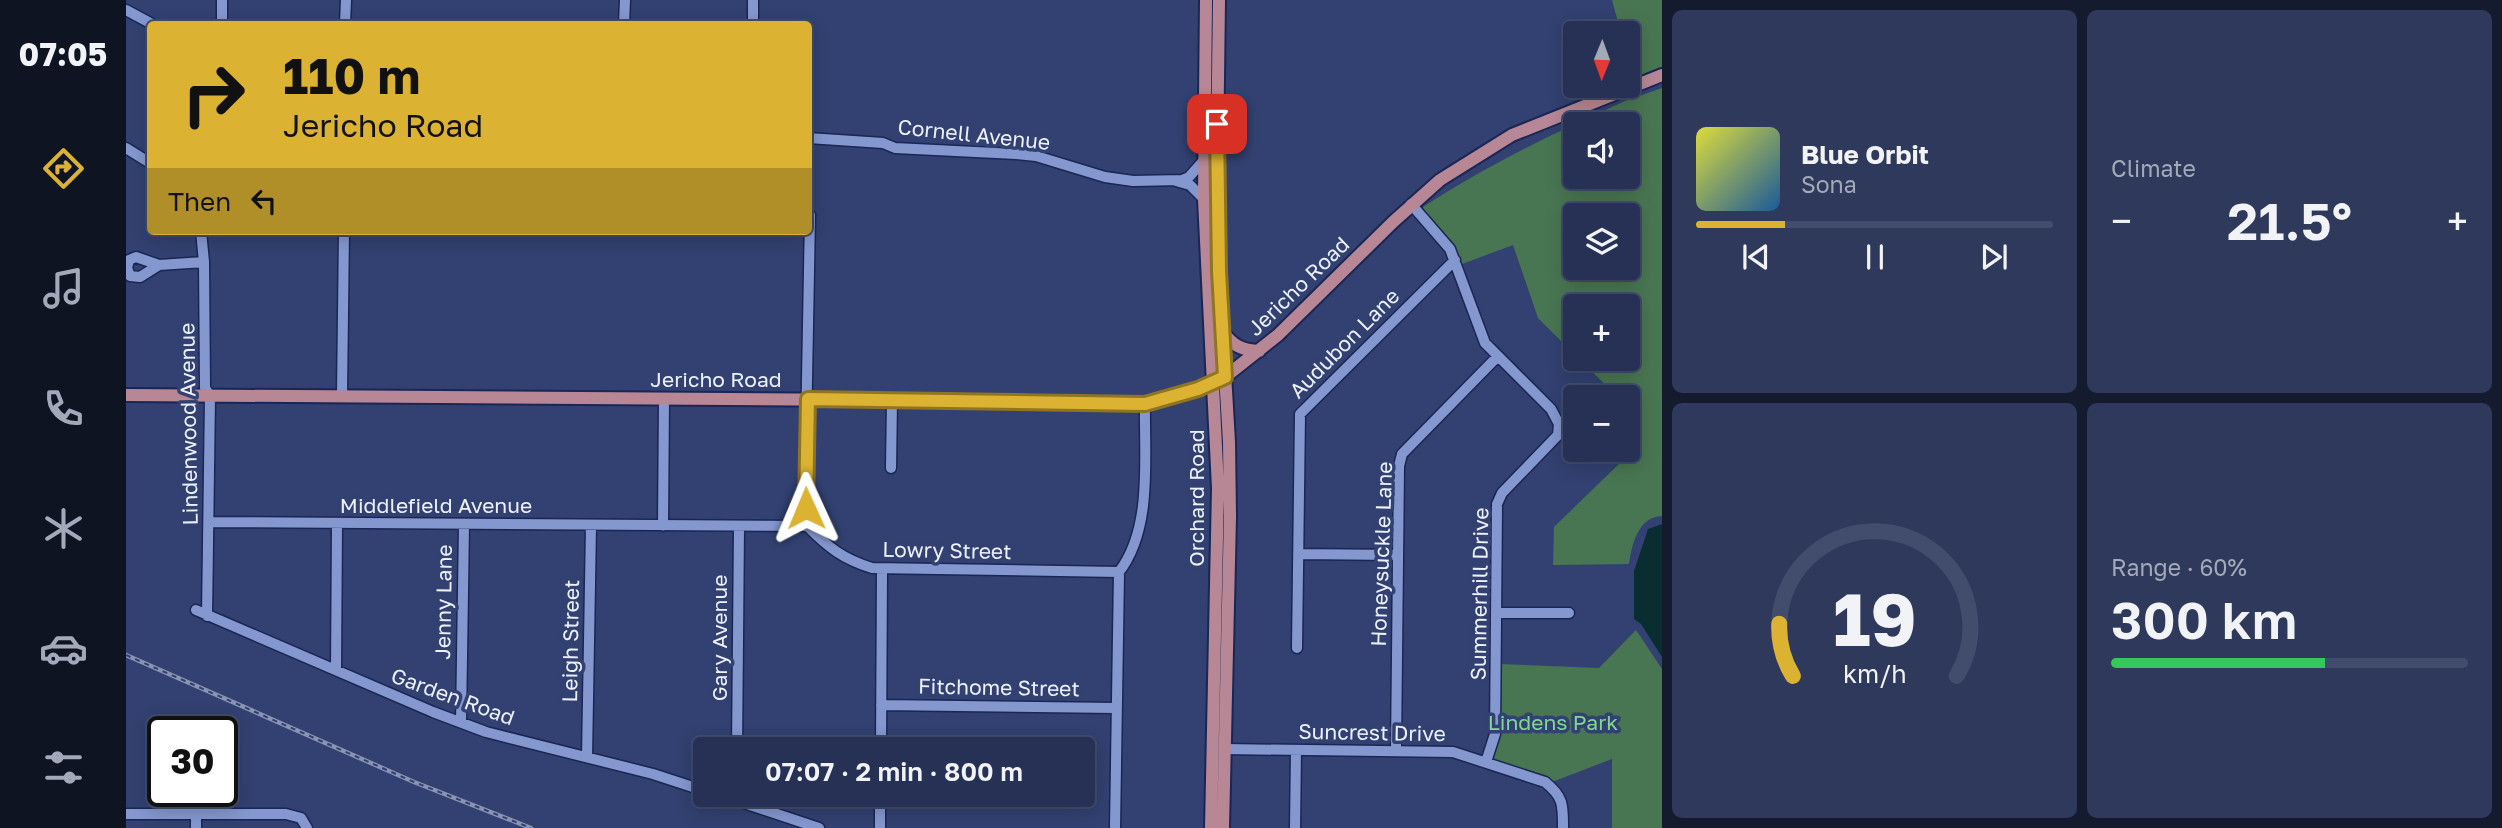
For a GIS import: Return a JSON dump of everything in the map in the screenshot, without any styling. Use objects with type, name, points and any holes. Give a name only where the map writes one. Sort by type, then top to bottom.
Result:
[{"type":"main road","name":"Orchard Road","points":[[1206,0],[1204,200],[1217,500],[1211,828]]},
{"type":"main road","name":"Orchard Road","points":[[1219,0],[1219,271],[1230,516],[1223,828]]},
{"type":"main road","name":"Jericho Road","points":[[126,395],[1145,404],[1176,397],[1225,377],[1296,318],[1411,204],[1440,180],[1512,135],[1662,75]]},
{"type":"main road","points":[[1223,332],[1230,342],[1240,348],[1259,351]]},
{"type":"street","points":[[222,0],[222,21]]},
{"type":"street","points":[[345,0],[345,21]]},
{"type":"street","points":[[624,21],[625,0]]},
{"type":"street","points":[[753,0],[753,21]]},
{"type":"street","points":[[126,10],[147,21]]},
{"type":"street","name":"Cornell Avenue","points":[[812,138],[883,143],[895,148],[1036,156],[1105,177],[1133,181],[1176,181]]},
{"type":"street","points":[[126,148],[147,161]]},
{"type":"street","points":[[1176,181],[1189,177],[1204,160]]},
{"type":"street","points":[[1176,181],[1190,186],[1204,200]]},
{"type":"street","name":"Summerhill Drive","points":[[1411,204],[1444,241],[1455,260],[1486,342],[1551,409],[1559,424],[1559,435],[1502,493],[1497,504],[1495,734],[1486,762]]},
{"type":"street","name":"Lindenwood Avenue","points":[[201,235],[205,388],[210,396],[207,616]]},
{"type":"street","points":[[342,395],[344,235]]},
{"type":"street","points":[[664,398],[663,526],[807,526],[805,490],[810,235]]},
{"type":"street","name":"Audubon Lane","points":[[1297,648],[1300,414],[1455,260]]},
{"type":"street","points":[[159,265],[204,262]]},
{"type":"street","name":"Honeysuckle Lane","points":[[1396,750],[1397,555],[1399,466],[1402,454],[1497,356]]},
{"type":"street","points":[[891,468],[892,400]]},
{"type":"street","points":[[1115,828],[1119,572],[1135,545],[1142,519],[1145,404]]},
{"type":"street","name":"Middlefield Avenue","points":[[209,522],[663,526]]},
{"type":"street","points":[[336,670],[337,524]]},
{"type":"street","name":"Jenny Lane","points":[[461,722],[464,525]]},
{"type":"street","name":"Leigh Street","points":[[587,757],[591,526]]},
{"type":"street","name":"Lowry Street","points":[[807,526],[834,552],[855,563],[882,569],[1119,572]]},
{"type":"street","name":"Gary Avenue","points":[[737,737],[739,527]]},
{"type":"street","points":[[1298,554],[1397,555]]},
{"type":"street","points":[[881,737],[882,569]]},
{"type":"street","name":"Garden Road","points":[[196,610],[485,732],[653,774],[693,787]]},
{"type":"street","points":[[1497,613],[1569,613]]},
{"type":"street","name":"Fitchome Street","points":[[881,705],[1116,708]]},
{"type":"street","name":"Suncrest Drive","points":[[1224,749],[1453,752],[1545,782],[1558,792],[1563,807],[1563,828]]},
{"type":"street","points":[[1295,828],[1296,750]]},
{"type":"street","points":[[762,807],[819,828]]},
{"type":"street","points":[[880,807],[880,828]]},
{"type":"street","points":[[126,814],[286,814],[295,815],[306,824]]},
{"type":"street","points":[[196,815],[196,828]]},
{"type":"green space","points":[[1612,0],[1662,0],[1662,75],[1640,83],[1640,21],[1618,21]]},
{"type":"green space","points":[[1662,88],[1662,516],[1647,521],[1642,526],[1634,540],[1629,564],[1553,565],[1554,527],[1621,462],[1640,462],[1640,385],[1606,385],[1591,371],[1640,371],[1640,294],[1563,294],[1563,343],[1538,318],[1513,245],[1462,264],[1455,247],[1427,217],[1423,207],[1563,130],[1563,189],[1640,189],[1640,112],[1601,112]]},
{"type":"green space","name":"Lindens Park","points":[[1636,630],[1662,669],[1662,828],[1612,828],[1612,759],[1552,782],[1494,761],[1493,756],[1499,664],[1599,668]]},
{"type":"shaded area","points":[[1662,524],[1662,657],[1641,624],[1634,619],[1634,571],[1648,529]]},
{"type":"railway","points":[[126,655],[414,782],[531,828]]},
{"type":"route","points":[[806,508],[808,399],[1145,404],[1198,389],[1225,377],[1219,271],[1217,124]]}]
